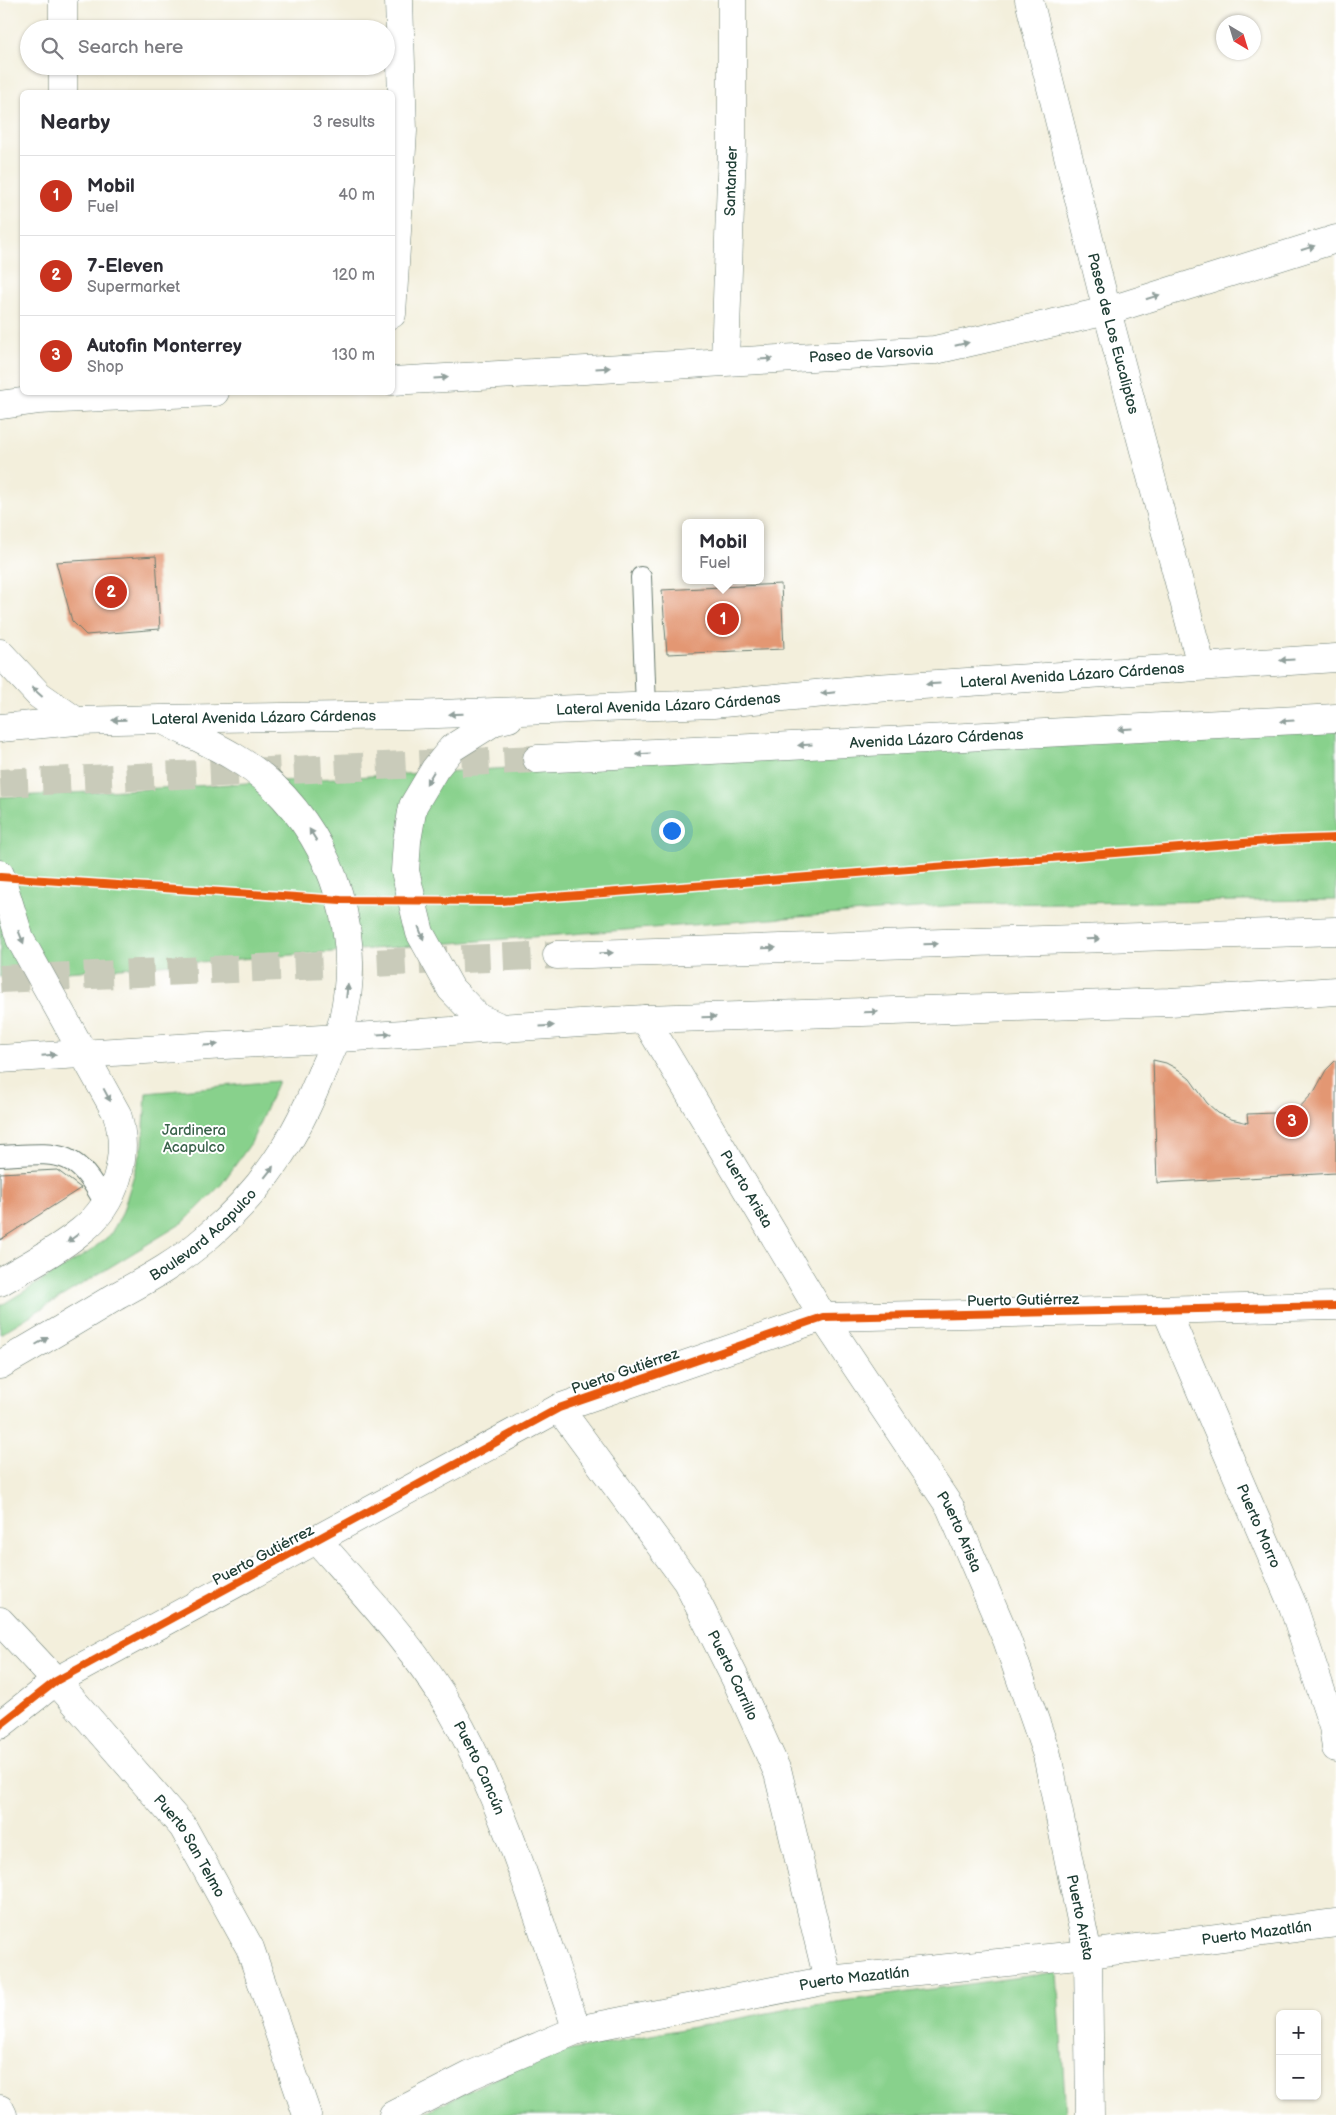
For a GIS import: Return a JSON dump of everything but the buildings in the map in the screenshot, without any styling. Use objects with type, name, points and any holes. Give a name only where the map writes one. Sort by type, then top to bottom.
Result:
[{"type":"main road","points":[[63,0],[63,20]]},
{"type":"main road","points":[[395,264],[403,132],[399,0]]},
{"type":"main road","name":"Santander","points":[[725,361],[732,147],[732,0]]},
{"type":"main road","name":"Paseo de Los Eucaliptos","points":[[1028,0],[1107,311],[1201,665]]},
{"type":"main road","points":[[63,75],[63,90]]},
{"type":"main road","name":"Paseo de Varsovia","points":[[395,381],[935,350],[1107,311],[1336,239]]},
{"type":"main road","points":[[0,405],[39,396],[83,395]]},
{"type":"main road","points":[[0,653],[39,695],[76,722]]},
{"type":"main road","name":"Lateral Avenida Lázaro Cárdenas","points":[[0,728],[76,722],[160,719],[542,711],[713,704],[876,688],[1201,665],[1336,658]]},
{"type":"main road","points":[[505,1029],[479,1018],[469,1009],[451,989],[432,957],[420,934],[409,891],[405,870],[406,841],[413,806],[435,769],[452,748],[495,721],[542,711]]},
{"type":"main road","name":"Avenida Lázaro Cárdenas","points":[[536,759],[1336,718]]},
{"type":"main road","name":"Boulevard Acapulco","points":[[0,1365],[177,1261],[205,1240],[239,1207],[269,1172],[307,1112],[342,1022],[348,992],[347,930],[335,881],[317,842],[294,809],[273,786],[248,766],[221,749],[160,719]]},
{"type":"main road","points":[[0,874],[20,938],[117,1114],[122,1132],[120,1169],[105,1204],[83,1230],[0,1282]]},
{"type":"main road","points":[[558,955],[1336,932]]},
{"type":"main road","points":[[0,1059],[84,1052],[505,1029],[645,1019],[1170,1002],[1336,991]]},
{"type":"main road","name":"Puerto Arista","points":[[645,1019],[823,1317],[950,1507],[1007,1640],[1047,1756],[1088,1954],[1090,2115]]},
{"type":"main road","name":"Puerto Gutiérrez","points":[[0,1725],[56,1681],[318,1541],[560,1408],[823,1317],[1336,1306]]},
{"type":"main road","name":"Puerto Morro","points":[[1166,1310],[1293,1606],[1334,1727],[1336,1748]]},
{"type":"main road","name":"Puerto Carrillo","points":[[560,1408],[687,1582],[736,1680],[778,1772],[828,1980]]},
{"type":"main road","name":"Puerto Cancún","points":[[318,1541],[398,1633],[451,1710],[498,1804],[577,2030]]},
{"type":"main road","name":"Puerto San Telmo","points":[[0,1621],[56,1681],[183,1827],[250,1948],[307,2115]]},
{"type":"main road","name":"Puerto Mazatlán","points":[[393,2115],[471,2075],[577,2030],[828,1980],[1088,1954],[1336,1923]]},
{"type":"main road","points":[[0,2109],[3,2115]]},
{"type":"lane","points":[[641,577],[646,707]]},
{"type":"lane","points":[[0,1156],[50,1154],[63,1157],[84,1171],[105,1204]]},
{"type":"green space","points":[[1336,728],[1336,900],[971,904],[0,977],[0,797],[952,743]]},
{"type":"green space","name":"Jardinera Acapulco","points":[[278,1081],[251,1143],[221,1185],[184,1222],[0,1334],[0,1306],[89,1252],[110,1235],[122,1214],[143,1145],[146,1093]]},
{"type":"green space","points":[[1057,1972],[1066,2115],[419,2115],[540,2056],[799,2007]]},
{"type":"tunnel","points":[[0,783],[537,759]]},
{"type":"tunnel","points":[[0,979],[557,955]]},
{"type":"cycle path","points":[[0,877],[341,900],[501,901],[1281,840],[1336,838]]},
{"type":"cycle path","points":[[0,1725],[56,1681],[559,1408],[823,1317],[1336,1306]]},
{"type":"place","name":"7-Eleven","points":[[111,592]]},
{"type":"place","name":"Mobil","points":[[723,619]]},
{"type":"place","name":"Autofin Monterrey","points":[[1292,1121]]}]
